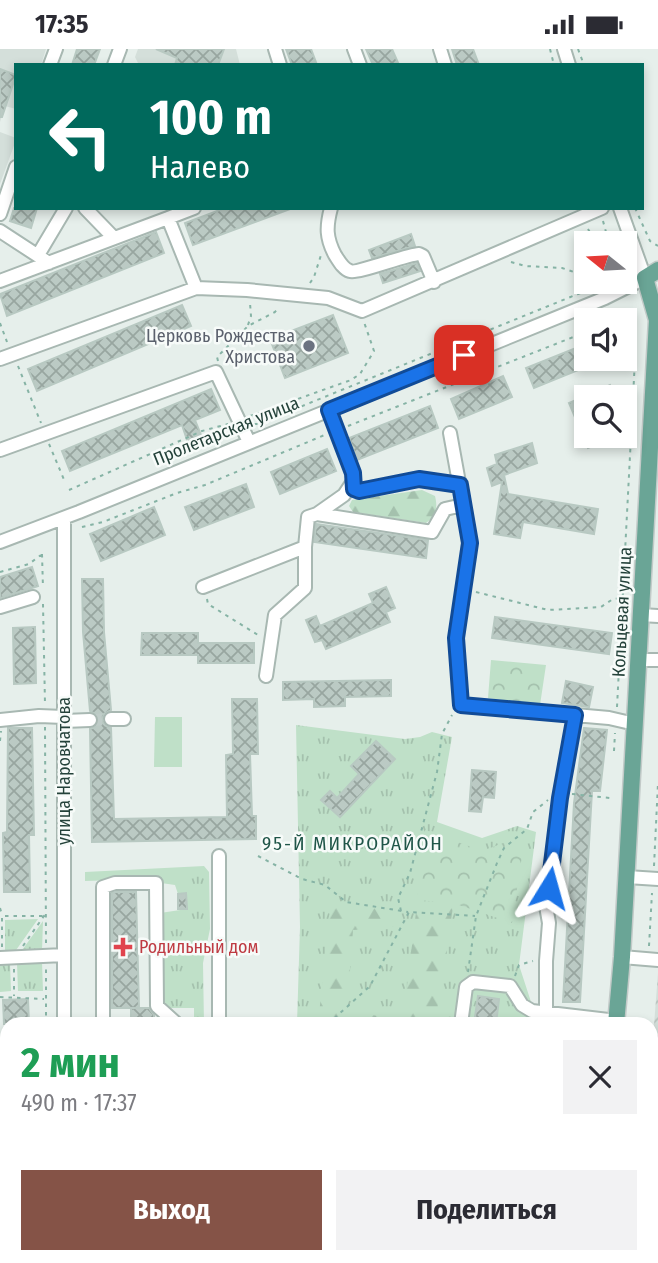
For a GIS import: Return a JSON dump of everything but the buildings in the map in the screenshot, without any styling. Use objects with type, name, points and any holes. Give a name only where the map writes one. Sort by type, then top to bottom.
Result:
[{"type":"main road","name":"Кольцевая улица","points":[[617,1017],[641,615],[653,498],[657,320],[651,274]]},
{"type":"street","points":[[0,214],[14,173]]},
{"type":"street","points":[[38,255],[65,210]]},
{"type":"street","points":[[87,210],[114,238]]},
{"type":"street","points":[[0,281],[189,210]]},
{"type":"street","points":[[330,210],[326,225],[328,241],[343,267],[358,272],[388,260],[419,254],[427,264],[434,282]]},
{"type":"street","points":[[6,357],[196,288],[328,298],[362,311],[599,210]]},
{"type":"street","name":"Кольцевая улица","points":[[621,210],[651,274]]},
{"type":"street","points":[[167,218],[196,288]]},
{"type":"street","points":[[0,231],[49,263]]},
{"type":"street","name":"Пролетарская улица","points":[[0,540],[64,518],[605,298],[651,274]]},
{"type":"street","points":[[0,450],[216,372],[249,442]]},
{"type":"street","points":[[329,410],[353,473],[354,489],[359,491],[419,479],[460,485]]},
{"type":"street","points":[[450,433],[470,543],[456,638],[461,705],[575,715],[635,724]]},
{"type":"street","points":[[266,676],[275,615],[304,588],[308,517],[317,514],[344,495],[352,483]]},
{"type":"street","points":[[317,514],[432,532],[445,509],[463,505]]},
{"type":"street","name":"улица Наровчатова","points":[[64,518],[64,1017]]},
{"type":"street","points":[[203,587],[305,547]]},
{"type":"street","points":[[0,607],[33,597]]},
{"type":"street","points":[[641,615],[658,617]]},
{"type":"street","points":[[639,660],[658,660]]},
{"type":"street","points":[[546,1013],[549,923],[546,906],[555,799],[575,715]]},
{"type":"street","points":[[1,719],[45,716],[90,720]]},
{"type":"street","points":[[219,856],[219,1017]]},
{"type":"street","points":[[627,877],[658,879]]},
{"type":"street","points":[[103,1017],[103,887],[114,883],[156,883],[157,1006],[169,1017]]},
{"type":"street","points":[[1,958],[64,955]]},
{"type":"street","points":[[622,957],[658,960]]},
{"type":"street","points":[[461,1017],[466,987],[473,982],[510,986],[527,1009],[574,1017]]},
{"type":"path","points":[[601,210],[606,231]]},
{"type":"path","points":[[636,210],[650,241],[658,246]]},
{"type":"path","points":[[579,218],[590,231]]},
{"type":"path","points":[[494,255],[525,266],[562,268],[574,272]]},
{"type":"path","points":[[217,358],[248,326],[275,312],[289,295],[306,288],[314,277],[319,261]]},
{"type":"path","points":[[247,290],[251,316],[248,326]]},
{"type":"path","points":[[239,421],[258,424],[574,293]]},
{"type":"path","points":[[637,317],[654,306]]},
{"type":"path","points":[[69,491],[202,431],[239,421],[351,380],[360,374],[374,351],[362,311]]},
{"type":"path","points":[[0,323],[6,357],[45,433],[65,482]]},
{"type":"path","points":[[614,751],[634,371]]},
{"type":"path","points":[[0,572],[29,564],[42,554],[46,1017]]},
{"type":"path","points":[[203,587],[208,604],[271,643]]},
{"type":"path","points":[[463,590],[548,610],[601,607],[623,596]]},
{"type":"path","points":[[401,911],[398,898],[410,873],[424,823],[437,772],[442,734],[448,720],[461,705]]},
{"type":"path","points":[[466,987],[476,916],[504,848],[527,829],[533,812],[541,804],[565,793],[610,798]]},
{"type":"path","points":[[258,856],[302,879],[325,885],[346,902],[409,912],[476,916]]},
{"type":"path","points":[[0,908],[1,958]]},
{"type":"path","points":[[336,1017],[370,986],[409,912]]},
{"type":"path","points":[[2,916],[44,916]]},
{"type":"path","points":[[510,986],[519,965],[535,960],[546,961]]},
{"type":"path","points":[[0,997],[45,1000]]},
{"type":"shaded area","points":[[0,49],[46,49],[42,63],[14,63],[14,108],[5,106],[0,122]]},
{"type":"shaded area","points":[[138,49],[236,49],[240,63],[138,63],[135,57]]},
{"type":"shaded area","points":[[0,132],[14,137],[14,146],[0,184]]},
{"type":"shaded area","points":[[658,973],[658,1017],[655,1017]]},
{"type":"green space","points":[[422,490],[435,496],[436,500],[434,515],[426,523],[353,512],[349,506],[352,500]]},
{"type":"green space","points":[[491,660],[546,665],[540,705],[488,698]]},
{"type":"green space","points":[[155,717],[182,717],[182,767],[154,767]]},
{"type":"green space","points":[[296,725],[405,739],[432,732],[452,737],[437,822],[482,838],[517,826],[536,832],[519,965],[535,1017],[297,1017],[300,927]]},
{"type":"green space","points":[[425,830],[482,851],[517,838],[524,842],[512,923],[453,903],[417,900]]},
{"type":"green space","points":[[204,866],[209,872],[210,929],[203,963],[204,1017],[194,1017],[194,1008],[170,1008],[162,1002],[160,913],[187,909],[186,894],[178,894],[175,885],[161,883],[155,879],[85,881],[85,872]]},
{"type":"green space","points":[[331,901],[396,906],[393,927],[353,930],[347,1012],[387,1017],[319,1017]]},
{"type":"green space","points":[[417,904],[453,907],[436,1017],[403,1017]]},
{"type":"green space","points":[[38,919],[14,953],[5,952],[5,920]]},
{"type":"green space","points":[[43,921],[42,951],[20,953]]},
{"type":"green space","points":[[42,962],[43,991],[18,991],[17,963]]},
{"type":"green space","points":[[0,963],[10,963],[11,991],[0,992]]},
{"type":"tunnel","points":[[90,720],[111,719]]},
{"type":"place","name":"Церковь Рождества Христова","points":[[309,346]]},
{"type":"place","name":"Родильный дом","points":[[123,947]]},
{"type":"district","name":"95-Й МИКРОРАЙОН","points":[[353,843]]},
{"type":"route","points":[[464,355],[329,410],[353,473],[354,489],[359,491],[419,479],[460,485],[470,543],[456,638],[461,705],[575,715],[560,798],[549,888]]}]
